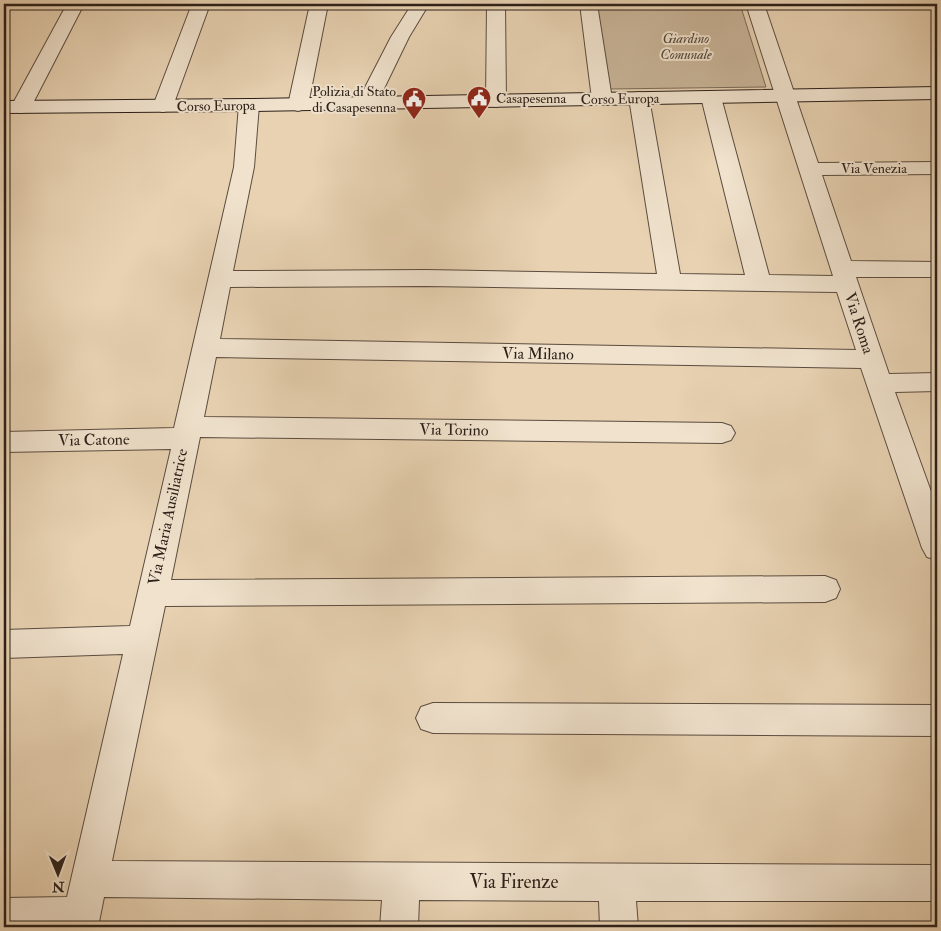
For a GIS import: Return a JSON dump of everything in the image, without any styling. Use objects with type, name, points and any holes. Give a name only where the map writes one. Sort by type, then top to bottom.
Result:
[{"type":"street","points":[[12,107],[75,4]]},
{"type":"street","points":[[163,106],[202,4]]},
{"type":"street","points":[[298,104],[319,4]]},
{"type":"street","points":[[367,103],[400,37],[420,4]]},
{"type":"street","points":[[496,4],[496,101]]},
{"type":"street","points":[[588,4],[602,99]]},
{"type":"street","name":"Via Roma","points":[[755,4],[844,276],[937,548]]},
{"type":"street","name":"Corso Europa","points":[[12,107],[249,105],[937,93]]},
{"type":"street","points":[[711,97],[759,282]]},
{"type":"street","points":[[638,98],[670,281]]},
{"type":"street","name":"Via Maria Ausiliatrice","points":[[80,922],[170,515],[244,167],[249,105]]},
{"type":"street","name":"Via Venezia","points":[[810,169],[937,168]]},
{"type":"street","points":[[220,279],[426,278],[759,282],[937,269]]},
{"type":"street","name":"Via Milano","points":[[205,348],[876,371],[937,382]]},
{"type":"street","name":"Via Torino","points":[[186,433],[722,434]]},
{"type":"street","name":"Via Catone","points":[[4,442],[186,433]]},
{"type":"street","points":[[152,593],[825,589]]},
{"type":"street","points":[[4,644],[142,640]]},
{"type":"street","points":[[433,718],[937,721]]},
{"type":"street","name":"Via Firenze","points":[[90,879],[616,883],[937,882]]},
{"type":"street","points":[[399,927],[402,881]]},
{"type":"street","points":[[616,883],[618,927]]},
{"type":"street","points":[[4,918],[80,922]]},
{"type":"green space","name":"Giardino Comunale","points":[[597,4],[740,4],[766,87],[608,89]]},
{"type":"place","name":"Casapesenna","points":[[479,119]]},
{"type":"place","name":"Polizia di Stato di Casapesenna","points":[[414,120]]}]
